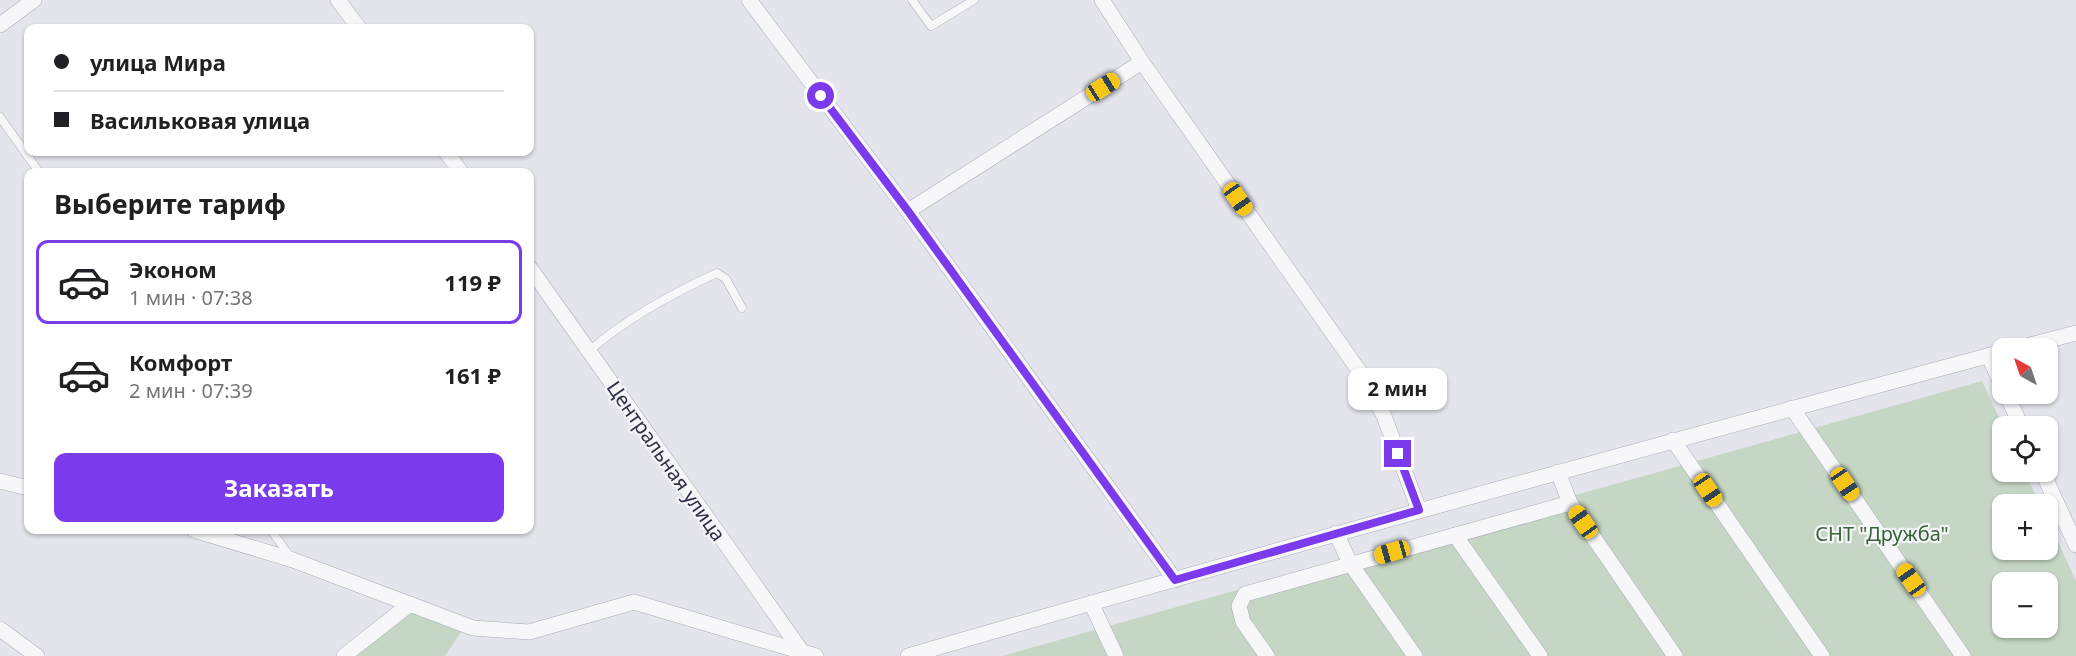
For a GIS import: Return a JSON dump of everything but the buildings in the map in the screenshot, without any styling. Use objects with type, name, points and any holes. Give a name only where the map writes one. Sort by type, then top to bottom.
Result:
[{"type":"street","points":[[0,25],[34,0]]},
{"type":"street","points":[[338,0],[356,24]]},
{"type":"street","points":[[749,0],[908,211],[1175,580]]},
{"type":"street","points":[[1102,0],[1142,62],[1362,375],[1384,416],[1419,510]]},
{"type":"street","points":[[908,211],[1142,62]]},
{"type":"street","name":"Центральная улица","points":[[534,274],[810,655]]},
{"type":"street","points":[[2057,338],[2076,333]]},
{"type":"street","points":[[908,656],[1336,533],[1992,355]]},
{"type":"street","points":[[1792,408],[1964,656]]},
{"type":"street","points":[[1673,440],[1822,656]]},
{"type":"street","points":[[1558,472],[1570,503],[1675,656]]},
{"type":"street","points":[[0,481],[24,487]]},
{"type":"street","points":[[2047,482],[2076,545]]},
{"type":"street","points":[[1267,656],[1243,621],[1239,606],[1245,594],[1570,503]]},
{"type":"street","points":[[1336,533],[1350,563],[1415,656]]},
{"type":"street","points":[[207,534],[293,560],[473,628],[529,632],[634,602],[810,655]]},
{"type":"street","points":[[1455,535],[1540,656]]},
{"type":"street","points":[[1091,603],[1116,656]]},
{"type":"street","points":[[345,656],[410,604]]},
{"type":"street","points":[[0,629],[37,656]]},
{"type":"lane","points":[[912,0],[931,26],[974,0]]},
{"type":"lane","points":[[0,117],[24,151]]},
{"type":"lane","points":[[589,351],[615,328],[683,289],[717,273],[726,279],[742,308]]},
{"type":"lane","points":[[274,534],[293,560]]},
{"type":"green space","name":"СНТ \"Дружба\"","points":[[1982,381],[1998,416],[1992,416],[1992,482],[2029,482],[2035,494],[1992,494],[1992,560],[2058,560],[2058,542],[2076,581],[2076,656],[1002,656]]},
{"type":"green space","points":[[405,609],[461,632],[445,656],[345,656]]},
{"type":"route","points":[[821,96],[908,211],[1175,580],[1419,510],[1398,454]]}]
